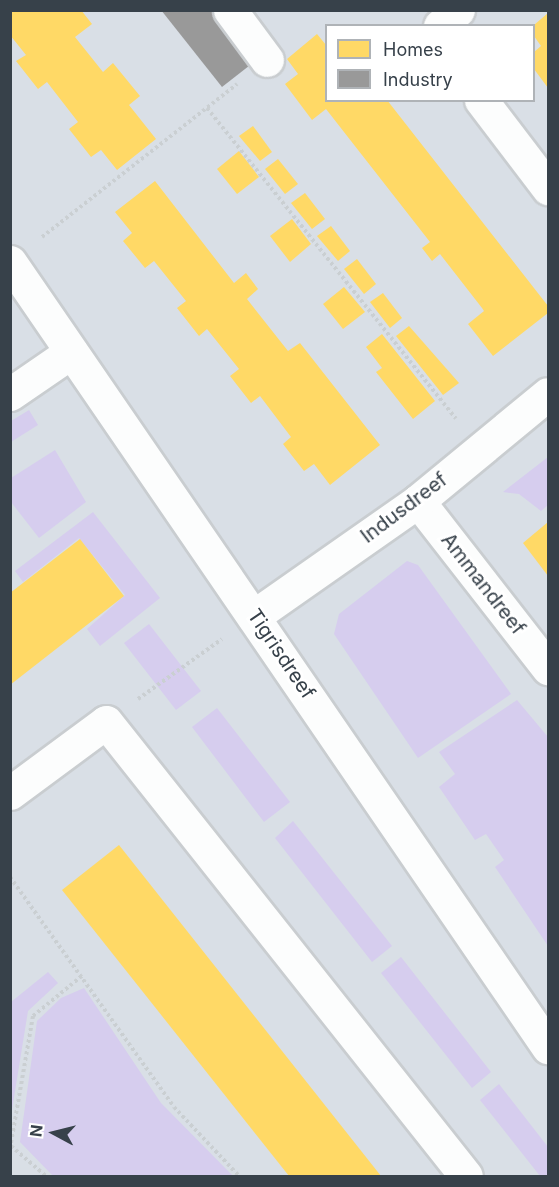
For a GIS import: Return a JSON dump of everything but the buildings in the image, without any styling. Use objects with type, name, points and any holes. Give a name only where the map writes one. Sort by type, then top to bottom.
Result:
[{"type":"street","points":[[230,10],[267,60]]},
{"type":"street","points":[[442,24],[458,10]]},
{"type":"street","points":[[483,102],[549,188]]},
{"type":"street","name":"Tigrisdreef","points":[[10,262],[549,1047]]},
{"type":"street","points":[[10,394],[71,352]]},
{"type":"street","name":"Indusdreef","points":[[254,616],[418,501],[549,394]]},
{"type":"street","name":"Ammandreef","points":[[418,501],[549,668]]},
{"type":"street","points":[[10,793],[106,722],[466,1176]]},
{"type":"path","points":[[39,239],[267,60]]},
{"type":"path","points":[[207,108],[480,449]]},
{"type":"path","points":[[106,722],[254,616]]},
{"type":"path","points":[[10,877],[83,975],[174,1107],[239,1176]]},
{"type":"path","points":[[46,1176],[11,1147],[33,1016],[83,975]]},
{"type":"shaded area","points":[[11,11],[548,11],[548,1176],[11,1176]]},
{"type":"shaded area","points":[[29,410],[38,425],[11,442],[11,421]]},
{"type":"shaded area","points":[[55,450],[86,502],[39,538],[11,502],[11,478]]},
{"type":"shaded area","points":[[548,457],[548,505],[541,511],[519,494],[503,492]]},
{"type":"shaded area","points":[[93,512],[160,598],[100,646],[87,629],[125,595],[79,538],[23,582],[15,571]]},
{"type":"shaded area","points":[[407,561],[418,565],[511,694],[418,758],[334,634],[339,614]]},
{"type":"shaded area","points":[[149,624],[201,691],[176,710],[124,643]]},
{"type":"shaded area","points":[[517,700],[548,737],[548,946],[495,867],[504,860],[486,834],[475,840],[439,787],[455,774],[439,752]]},
{"type":"shaded area","points":[[217,708],[290,802],[264,822],[192,727]]},
{"type":"shaded area","points":[[293,821],[392,946],[372,962],[275,838]]},
{"type":"shaded area","points":[[401,957],[491,1072],[472,1088],[381,973]]},
{"type":"shaded area","points":[[48,972],[58,983],[28,1011],[11,1116],[11,1002]]},
{"type":"shaded area","points":[[84,988],[161,1103],[233,1176],[53,1176],[20,1142],[37,1021],[61,998]]},
{"type":"shaded area","points":[[499,1084],[548,1147],[548,1176],[540,1176],[480,1100]]}]
